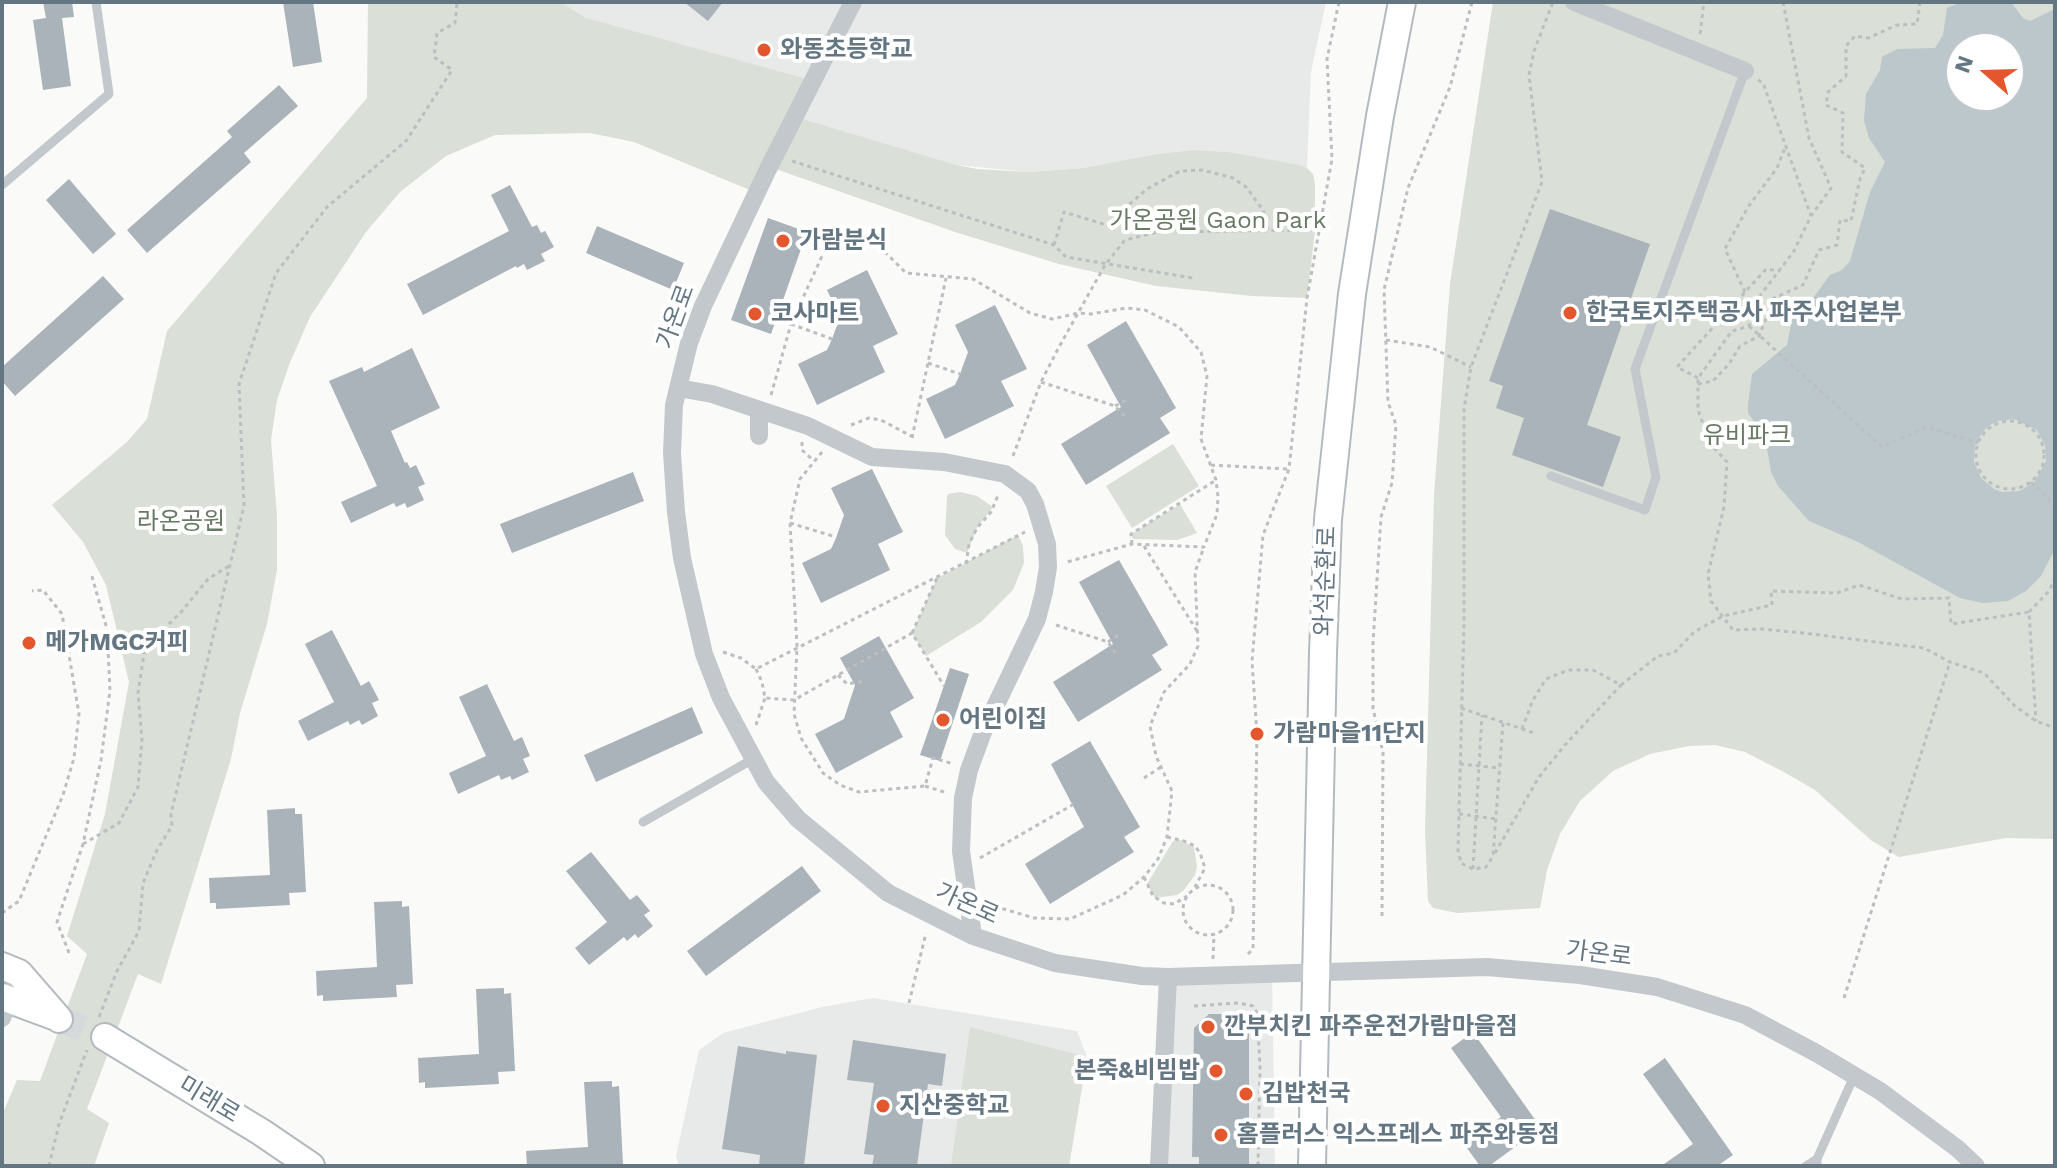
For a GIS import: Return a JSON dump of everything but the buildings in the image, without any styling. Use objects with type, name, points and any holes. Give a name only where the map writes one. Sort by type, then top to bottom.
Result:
[{"type":"street","name":"가온로","points":[[853,2],[703,306],[689,343],[678,388],[672,453],[682,558],[704,654],[721,698],[766,782],[798,819],[888,893],[973,936],[1055,963],[1168,977],[1487,967],[1580,975],[1645,985],[1745,1015],[1854,1076],[1958,1149],[1976,1166]]},
{"type":"street","name":"와석순환로","points":[[1312,1166],[1328,519],[1352,294],[1380,116],[1402,2]]},
{"type":"street","points":[[1574,2],[1745,71]]},
{"type":"street","points":[[678,388],[712,394],[808,426],[872,457],[944,462],[1005,474],[1028,491],[1043,522],[1048,567],[1037,619],[983,732],[969,770],[960,829],[965,894],[973,936]]},
{"type":"street","points":[[759,436],[763,411]]},
{"type":"street","points":[[960,829],[979,816]]},
{"type":"street","points":[[10,970],[59,1019],[4,1005],[10,970]]},
{"type":"street","points":[[1159,1166],[1168,977]]},
{"type":"street","name":"미래로","points":[[97,1035],[261,1132],[311,1166]]},
{"type":"lane","points":[[2,185],[109,94],[96,2]]},
{"type":"lane","points":[[1551,476],[1645,510],[1656,477],[1635,369],[1745,71]]},
{"type":"lane","points":[[643,822],[753,759]]},
{"type":"lane","points":[[1806,1166],[1817,1163],[1854,1076]]},
{"type":"path","points":[[1253,949],[1257,734],[1252,661],[1263,535],[1289,469],[1307,298],[1332,159],[1327,59],[1339,2]]},
{"type":"path","points":[[1382,916],[1383,753],[1373,708],[1373,643],[1381,517],[1392,483],[1396,425],[1388,402],[1384,290],[1408,188],[1450,87],[1472,2]]},
{"type":"path","points":[[1553,2],[1534,51],[1529,75],[1542,182],[1471,367],[1464,409],[1464,625],[1458,850],[1461,863],[1473,869],[1486,867],[1539,777],[1621,685],[1658,656],[1674,653],[1694,632],[1723,616],[1772,605],[1771,591],[1837,593],[1859,585],[1902,599],[1949,598],[1951,624],[2029,612],[2049,591],[2055,578]]},
{"type":"path","points":[[1697,51],[1704,2]]},
{"type":"path","points":[[1749,326],[1759,297],[1794,251],[1811,216],[1831,188],[1809,138],[1783,2]]},
{"type":"path","points":[[1698,384],[1713,381],[1740,346],[1759,336],[1774,298],[1803,285],[1819,250],[1837,245],[1840,220],[1851,221],[1865,168],[1842,152],[1843,113],[1826,105],[1828,92],[1846,76],[1846,46],[1855,36],[1868,38],[1897,25],[1917,24],[1920,2]]},
{"type":"path","points":[[49,1166],[59,1124],[97,1035],[116,973],[139,931],[143,883],[157,850],[172,826],[171,814],[244,506],[239,384],[276,273],[327,207],[406,141],[452,70],[434,57],[437,33],[455,23],[457,3]]},
{"type":"path","points":[[1745,71],[1763,83],[1811,216]]},
{"type":"path","points":[[1745,292],[1725,249],[1748,207],[1777,168],[1786,145]]},
{"type":"path","points":[[789,160],[1054,245],[1066,257],[1193,278]]},
{"type":"path","points":[[1054,245],[1064,212],[1110,226],[1116,216],[1154,183],[1180,171],[1202,170],[1233,178],[1246,187],[1263,210],[1268,230]]},
{"type":"path","points":[[763,411],[791,324],[828,243],[834,231],[840,229],[848,232],[848,243],[840,246],[832,240]]},
{"type":"path","points":[[966,564],[969,544],[977,528],[991,512],[1041,382],[1105,265],[1125,240],[1158,232],[1319,230]]},
{"type":"path","points":[[849,239],[875,242],[906,273],[973,279],[1030,313],[1052,319],[1127,308],[1145,310],[1163,317],[1187,334],[1206,363],[1207,388],[1201,439],[1216,480],[1217,514],[1195,572],[1198,646],[1190,664],[1164,692],[1150,726],[1161,767],[1172,791],[1167,837],[1158,859],[1144,877],[1123,895],[1070,919],[1018,915],[965,894]]},
{"type":"path","points":[[1698,378],[1677,367],[1766,269],[1780,271]]},
{"type":"path","points":[[906,460],[946,278]]},
{"type":"path","points":[[791,324],[832,339]]},
{"type":"path","points":[[1749,326],[1882,447],[1927,427],[1977,443]]},
{"type":"path","points":[[1749,326],[1732,331],[1698,378],[1698,410],[1710,443],[1727,462],[1724,507],[1708,574],[1711,601],[1733,630],[1761,629],[1924,648],[1950,662],[1984,673],[2015,706],[2036,721],[2055,728]]},
{"type":"path","points":[[1386,340],[1430,347],[1471,367]]},
{"type":"path","points":[[928,363],[960,374]]},
{"type":"path","points":[[1041,382],[1115,406],[1124,416]]},
{"type":"path","points":[[1115,406],[1128,399]]},
{"type":"path","points":[[913,437],[881,420],[869,418],[854,423],[834,440],[800,479],[790,523],[797,646],[794,700],[798,726],[810,756],[823,773],[840,785],[859,792],[925,786],[933,758]]},
{"type":"path","points":[[2003,421],[2025,424],[2041,441],[2042,463],[2032,482],[2002,490],[1990,484],[1977,465],[1977,443],[1984,432],[2003,421]]},
{"type":"path","points":[[1211,465],[1289,469]]},
{"type":"path","points":[[1132,544],[1131,534],[1216,480]]},
{"type":"path","points":[[2032,482],[2055,506]]},
{"type":"path","points":[[756,669],[1043,522]]},
{"type":"path","points":[[790,523],[836,537]]},
{"type":"path","points":[[1048,567],[1132,544],[1204,547]]},
{"type":"path","points":[[1144,546],[1198,632]]},
{"type":"path","points":[[83,844],[119,823],[138,787],[142,739],[138,693],[145,648],[208,579],[230,566]]},
{"type":"path","points":[[69,953],[57,922],[83,844],[101,760],[110,690],[107,629],[91,573]]},
{"type":"path","points":[[765,698],[794,700],[912,633],[937,578]]},
{"type":"path","points":[[2,913],[19,901],[63,795],[74,758],[79,714],[62,614],[43,590],[32,591]]},
{"type":"path","points":[[2029,612],[2036,721]]},
{"type":"path","points":[[1037,619],[1108,642],[1116,654]]},
{"type":"path","points":[[912,633],[944,686]]},
{"type":"path","points":[[1108,642],[1119,635]]},
{"type":"path","points":[[704,654],[722,652],[731,655],[756,669],[762,682],[765,698],[754,728],[743,741]]},
{"type":"path","points":[[1844,998],[1950,662]]},
{"type":"path","points":[[1522,729],[1533,700],[1546,679],[1568,670],[1593,670],[1621,685]]},
{"type":"path","points":[[838,675],[847,684],[865,681]]},
{"type":"path","points":[[1461,708],[1534,733]]},
{"type":"path","points":[[1473,869],[1482,715]]},
{"type":"path","points":[[1493,856],[1503,723]]},
{"type":"path","points":[[1460,764],[1501,769]]},
{"type":"path","points":[[1144,778],[1161,767]]},
{"type":"path","points":[[963,868],[1074,804]]},
{"type":"path","points":[[1459,814],[1497,819]]},
{"type":"path","points":[[1144,877],[1153,896],[1164,903],[1174,904],[1189,894],[1203,885],[1226,891],[1233,905],[1233,914],[1226,928],[1204,935],[1186,922],[1183,908],[1189,894],[1200,880],[1205,863],[1195,846],[1167,837]]},
{"type":"path","points":[[909,1003],[931,915]]},
{"type":"path","points":[[1194,1006],[1238,1003],[1253,1006],[1257,1013],[1260,1066],[1258,1166]]},
{"type":"shaded area","points":[[561,2],[1326,2],[1311,72],[1307,168],[1229,152],[1193,150],[1083,168],[1028,172],[957,165],[795,117],[586,18]]},
{"type":"shaded area","points":[[1961,2],[2011,2],[2023,18],[2030,21],[2055,9],[2055,549],[2041,576],[2026,591],[2008,601],[1983,603],[1960,598],[1858,542],[1809,521],[1778,486],[1771,472],[1765,437],[1748,413],[1752,374],[1787,345],[1794,310],[1813,298],[1830,275],[1842,270],[1850,261],[1870,192],[1885,162],[1869,138],[1864,121],[1866,94],[1880,70],[1882,57],[1897,49],[1935,48],[1943,35],[1947,8]],"holes":[[[2014,419],[2037,430],[2045,445],[2046,461],[2034,483],[2019,491],[2002,492],[1981,478],[1974,462],[1975,445],[1984,430],[1998,421]]]},
{"type":"shaded area","points":[[1272,973],[1275,1166],[1159,1166],[1168,977]]},
{"type":"shaded area","name":"지산중학교","points":[[873,998],[1077,1031],[1087,1057],[1069,1166],[679,1166],[676,1156],[699,1050],[723,1033],[822,1007]]},
{"type":"green space","name":"라온공원","points":[[368,2],[561,2],[586,18],[814,81],[796,117],[977,169],[1028,172],[1083,168],[1193,150],[1229,152],[1299,165],[1313,174],[1315,184],[1315,231],[1307,298],[1156,286],[1059,264],[955,232],[770,167],[757,193],[634,142],[590,133],[495,135],[446,156],[400,192],[366,232],[310,317],[289,365],[277,400],[271,440],[277,516],[277,570],[267,624],[240,713],[231,759],[161,984],[138,974],[87,1109],[109,1123],[94,1166],[2,1166],[2,1115],[17,1080],[40,1081],[87,954],[67,936],[105,814],[129,682],[106,585],[83,542],[52,505],[127,442],[147,419],[167,331],[367,98]]},
{"type":"green space","name":"유비파크","points":[[1493,2],[2055,2],[2055,839],[2006,838],[1899,857],[1872,841],[1815,790],[1782,771],[1745,752],[1715,745],[1689,746],[1650,754],[1613,771],[1580,801],[1560,834],[1547,870],[1540,908],[1457,913],[1433,908],[1428,901],[1425,830],[1434,495],[1450,284]]},
{"type":"green space","points":[[1173,444],[1199,486],[1132,528],[1106,486]]},
{"type":"green space","points":[[960,492],[977,496],[993,507],[977,528],[967,553],[955,549],[945,535],[948,494]]},
{"type":"green space","points":[[1180,504],[1197,533],[1177,540],[1133,539],[1131,534]]},
{"type":"green space","points":[[1018,535],[1023,546],[1024,563],[1013,590],[981,622],[926,656],[912,633],[937,578]]},
{"type":"green space","points":[[1181,840],[1194,847],[1195,875],[1177,895],[1155,898],[1147,884],[1173,841]]},
{"type":"green space","points":[[970,1027],[1087,1057],[1069,1166],[951,1166]]},
{"type":"tunnel","points":[[59,1019],[105,1037]]},
{"type":"place","name":"와동초등학교","points":[[764,50]]},
{"type":"place","name":"가람분식","points":[[783,241]]},
{"type":"place","name":"한국토지주택공사 파주사업본부","points":[[1570,313]]},
{"type":"place","name":"코사마트","points":[[755,314]]},
{"type":"place","name":"메가MGC커피","points":[[29,643]]},
{"type":"place","name":"어린이집","points":[[943,720]]},
{"type":"place","name":"가람마을11단지","points":[[1257,734]]},
{"type":"place","name":"깐부치킨 파주운전가람마을점","points":[[1208,1027]]},
{"type":"place","name":"본죽&비빔밥","points":[[1216,1071]]},
{"type":"place","name":"김밥천국","points":[[1246,1094]]},
{"type":"place","name":"지산중학교","points":[[883,1106]]},
{"type":"place","name":"홈플러스 익스프레스 파주와동점","points":[[1221,1135]]},
{"type":"park label","name":"가온공원 Gaon Park","points":[[1218,221]]}]
